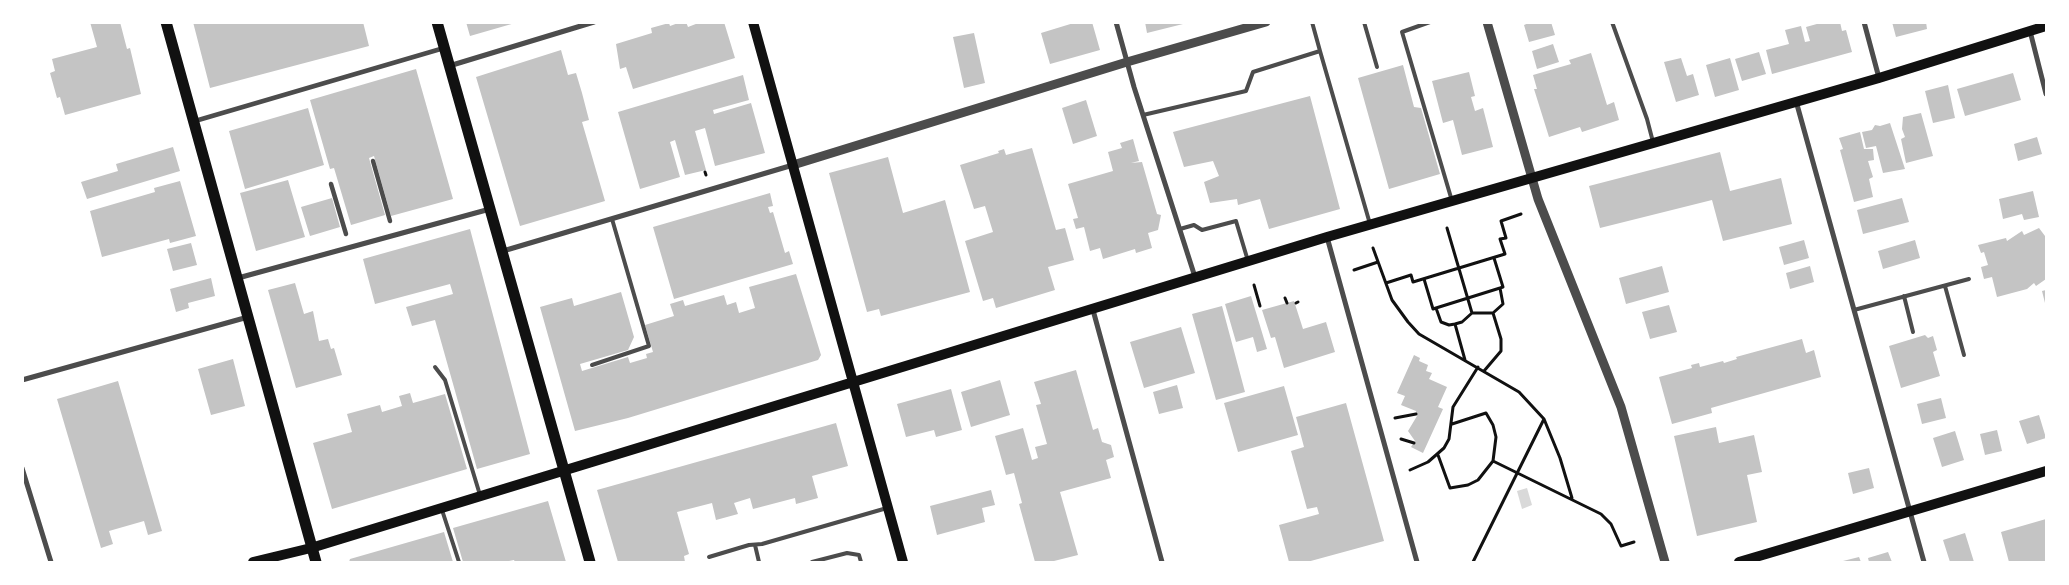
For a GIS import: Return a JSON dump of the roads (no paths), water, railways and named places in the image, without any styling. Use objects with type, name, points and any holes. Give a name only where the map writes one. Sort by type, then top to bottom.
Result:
[{"type":"main road","points":[[166,22],[316,562]]},
{"type":"main road","points":[[437,22],[590,562]]},
{"type":"main road","points":[[753,22],[903,562]]},
{"type":"main road","points":[[253,562],[311,548],[1327,237],[1879,78],[2046,26]]},
{"type":"main road","points":[[1739,562],[2046,471]]},
{"type":"street","points":[[449,66],[594,22]]},
{"type":"street","points":[[1116,22],[1143,115],[1195,277]]},
{"type":"street","points":[[503,251],[1127,62],[1266,22]]},
{"type":"street","points":[[1487,22],[1543,213],[1621,407],[1665,562]]},
{"type":"street","points":[[1864,22],[1879,78]]},
{"type":"street","points":[[2030,31],[2046,94]]},
{"type":"street","points":[[194,121],[444,48]]},
{"type":"street","points":[[1796,101],[1924,562]]},
{"type":"street","points":[[373,161],[390,221]]},
{"type":"street","points":[[331,184],[346,234]]},
{"type":"street","points":[[238,278],[490,208]]},
{"type":"street","points":[[1327,237],[1417,562]]},
{"type":"street","points":[[1093,310],[1162,562]]},
{"type":"street","points":[[22,380],[248,317]]},
{"type":"street","points":[[22,468],[51,562]]},
{"type":"lane","points":[[1312,22],[1371,224]]},
{"type":"lane","points":[[1364,22],[1377,67]]},
{"type":"lane","points":[[1430,22],[1402,32],[1452,201]]},
{"type":"lane","points":[[1612,22],[1647,119],[1653,142]]},
{"type":"lane","points":[[1143,115],[1246,91],[1253,72],[1320,51]]},
{"type":"lane","points":[[592,365],[649,346],[612,219]]},
{"type":"lane","points":[[1180,229],[1194,224],[1202,230],[1236,221],[1248,261]]},
{"type":"lane","points":[[1854,310],[1968,279]]},
{"type":"lane","points":[[1945,286],[1964,355]]},
{"type":"lane","points":[[1904,296],[1913,332]]},
{"type":"lane","points":[[435,367],[445,380],[480,495]]},
{"type":"lane","points":[[442,508],[459,562]]},
{"type":"lane","points":[[709,556],[888,508]]},
{"type":"lane","points":[[755,545],[759,562]]},
{"type":"lane","points":[[812,562],[847,553],[859,555],[861,562]]}]
